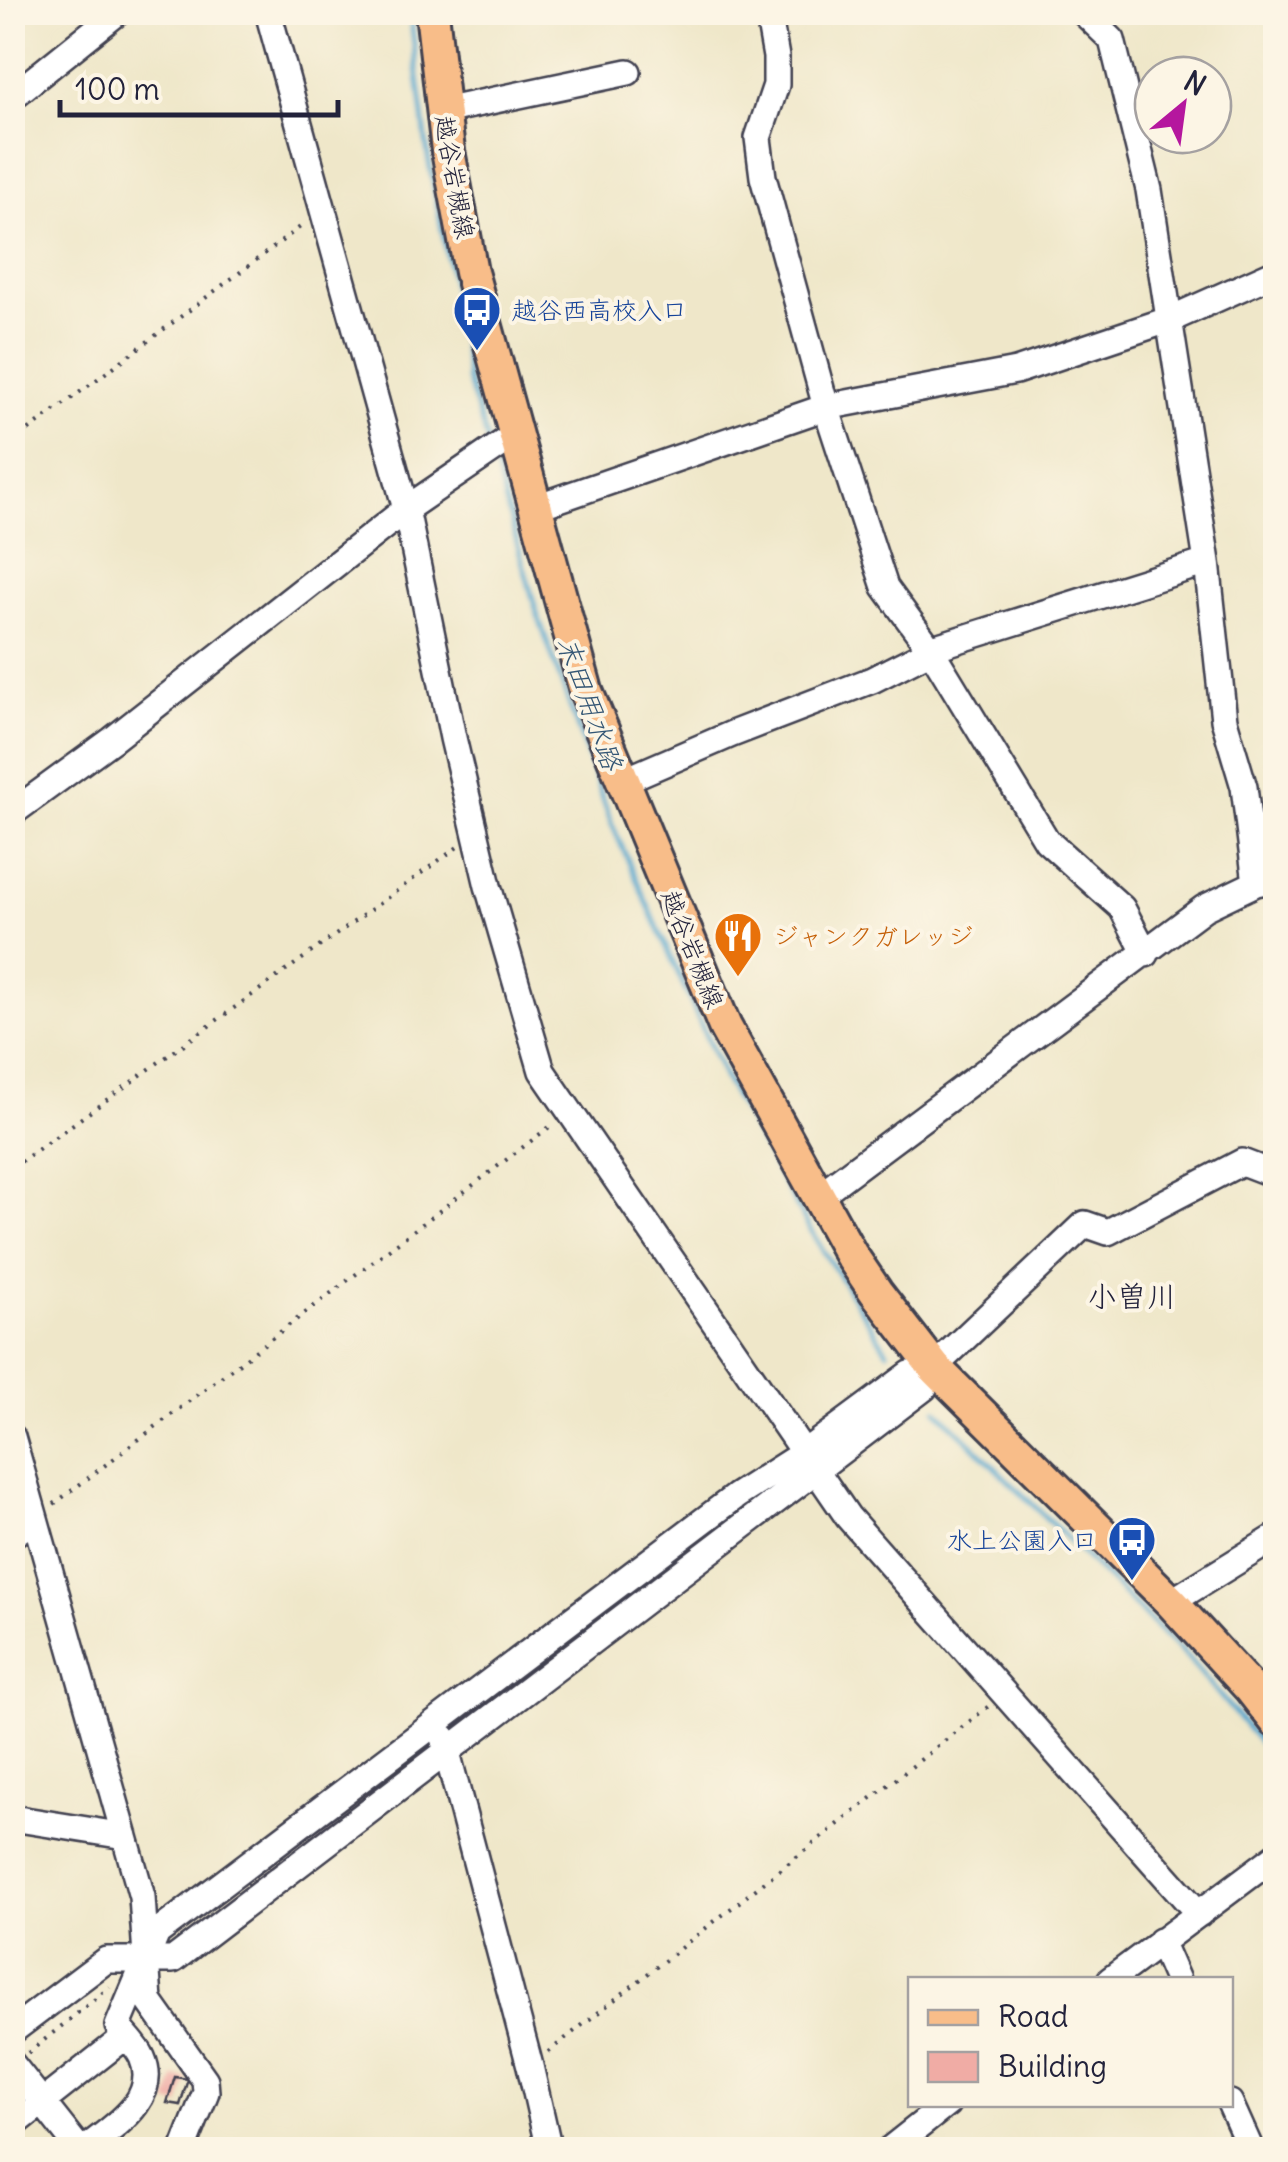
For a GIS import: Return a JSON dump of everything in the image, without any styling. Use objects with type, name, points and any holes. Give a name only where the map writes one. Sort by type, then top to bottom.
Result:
[{"type":"main road","name":"越谷岩槻線","points":[[432,12],[443,111],[498,445],[536,507],[586,691],[725,1028],[817,1197],[876,1292],[934,1367],[1171,1602],[1276,1721]]},
{"type":"street","points":[[12,97],[118,12]]},
{"type":"street","points":[[268,12],[406,510],[476,834],[542,1070],[848,1517],[1199,1914]]},
{"type":"street","points":[[768,12],[776,57],[776,85],[758,138],[764,176],[826,406],[885,587],[932,650],[1047,842],[1122,908],[1146,954]]},
{"type":"street","points":[[1083,12],[1112,40]]},
{"type":"street","points":[[817,1197],[1204,908],[1266,881],[1224,720],[1207,562],[1171,319],[1149,190],[1107,12]]},
{"type":"street","points":[[443,111],[628,72]]},
{"type":"street","points":[[536,507],[826,406],[1016,371],[1171,319],[1276,272]]},
{"type":"street","points":[[12,813],[112,740],[406,510],[498,445]]},
{"type":"street","points":[[623,781],[872,680],[932,650],[1207,562]]},
{"type":"street","points":[[12,2031],[106,1960],[173,1960],[447,1751],[809,1463],[910,1374],[934,1367],[1085,1224],[1108,1232],[1242,1162],[1276,1175]]},
{"type":"street","points":[[12,1437],[142,1897],[149,2001],[205,2080],[206,2092],[183,2150]]},
{"type":"street","points":[[13,2064],[82,2150],[128,2114],[145,2088],[142,2057],[118,2026],[158,1933],[736,1496],[809,1463]]},
{"type":"street","points":[[12,1535],[35,1519]]},
{"type":"street","points":[[1171,1602],[1276,1537]]},
{"type":"street","points":[[439,1722],[549,2150]]},
{"type":"street","points":[[12,1818],[125,1836]]},
{"type":"street","points":[[1114,1977],[1276,1856]]},
{"type":"street","points":[[1160,1941],[1176,1977]]},
{"type":"street","points":[[12,2126],[126,2036]]},
{"type":"street","points":[[889,2150],[943,2107]]},
{"type":"street","points":[[1232,2107],[1251,2150]]},
{"type":"path","points":[[12,443],[323,210]]},
{"type":"path","points":[[12,1168],[476,834]]},
{"type":"path","points":[[35,1519],[572,1110]]},
{"type":"path","points":[[530,2066],[1004,1694]]},
{"type":"path","points":[[13,2064],[145,1959]]},
{"type":"building","points":[[175,2077],[188,2079],[180,2105],[167,2103]]},
{"type":"waterway","name":"末田用水路","points":[[410,12],[428,156],[467,379],[489,446]]},
{"type":"waterway","name":"末田用水路","points":[[494,461],[537,613],[611,822],[726,1081],[812,1233],[887,1351]]},
{"type":"waterway","name":"末田用水路","points":[[937,1410],[1188,1658],[1276,1762]]},
{"type":"place","name":"越谷西高校入口","points":[[477,352]]},
{"type":"place","name":"ジャンクガレッジ","points":[[738,978]]},
{"type":"place","name":"水上公園入口","points":[[1132,1582]]},
{"type":"district","name":"小曽川","points":[[1132,1296]]}]
